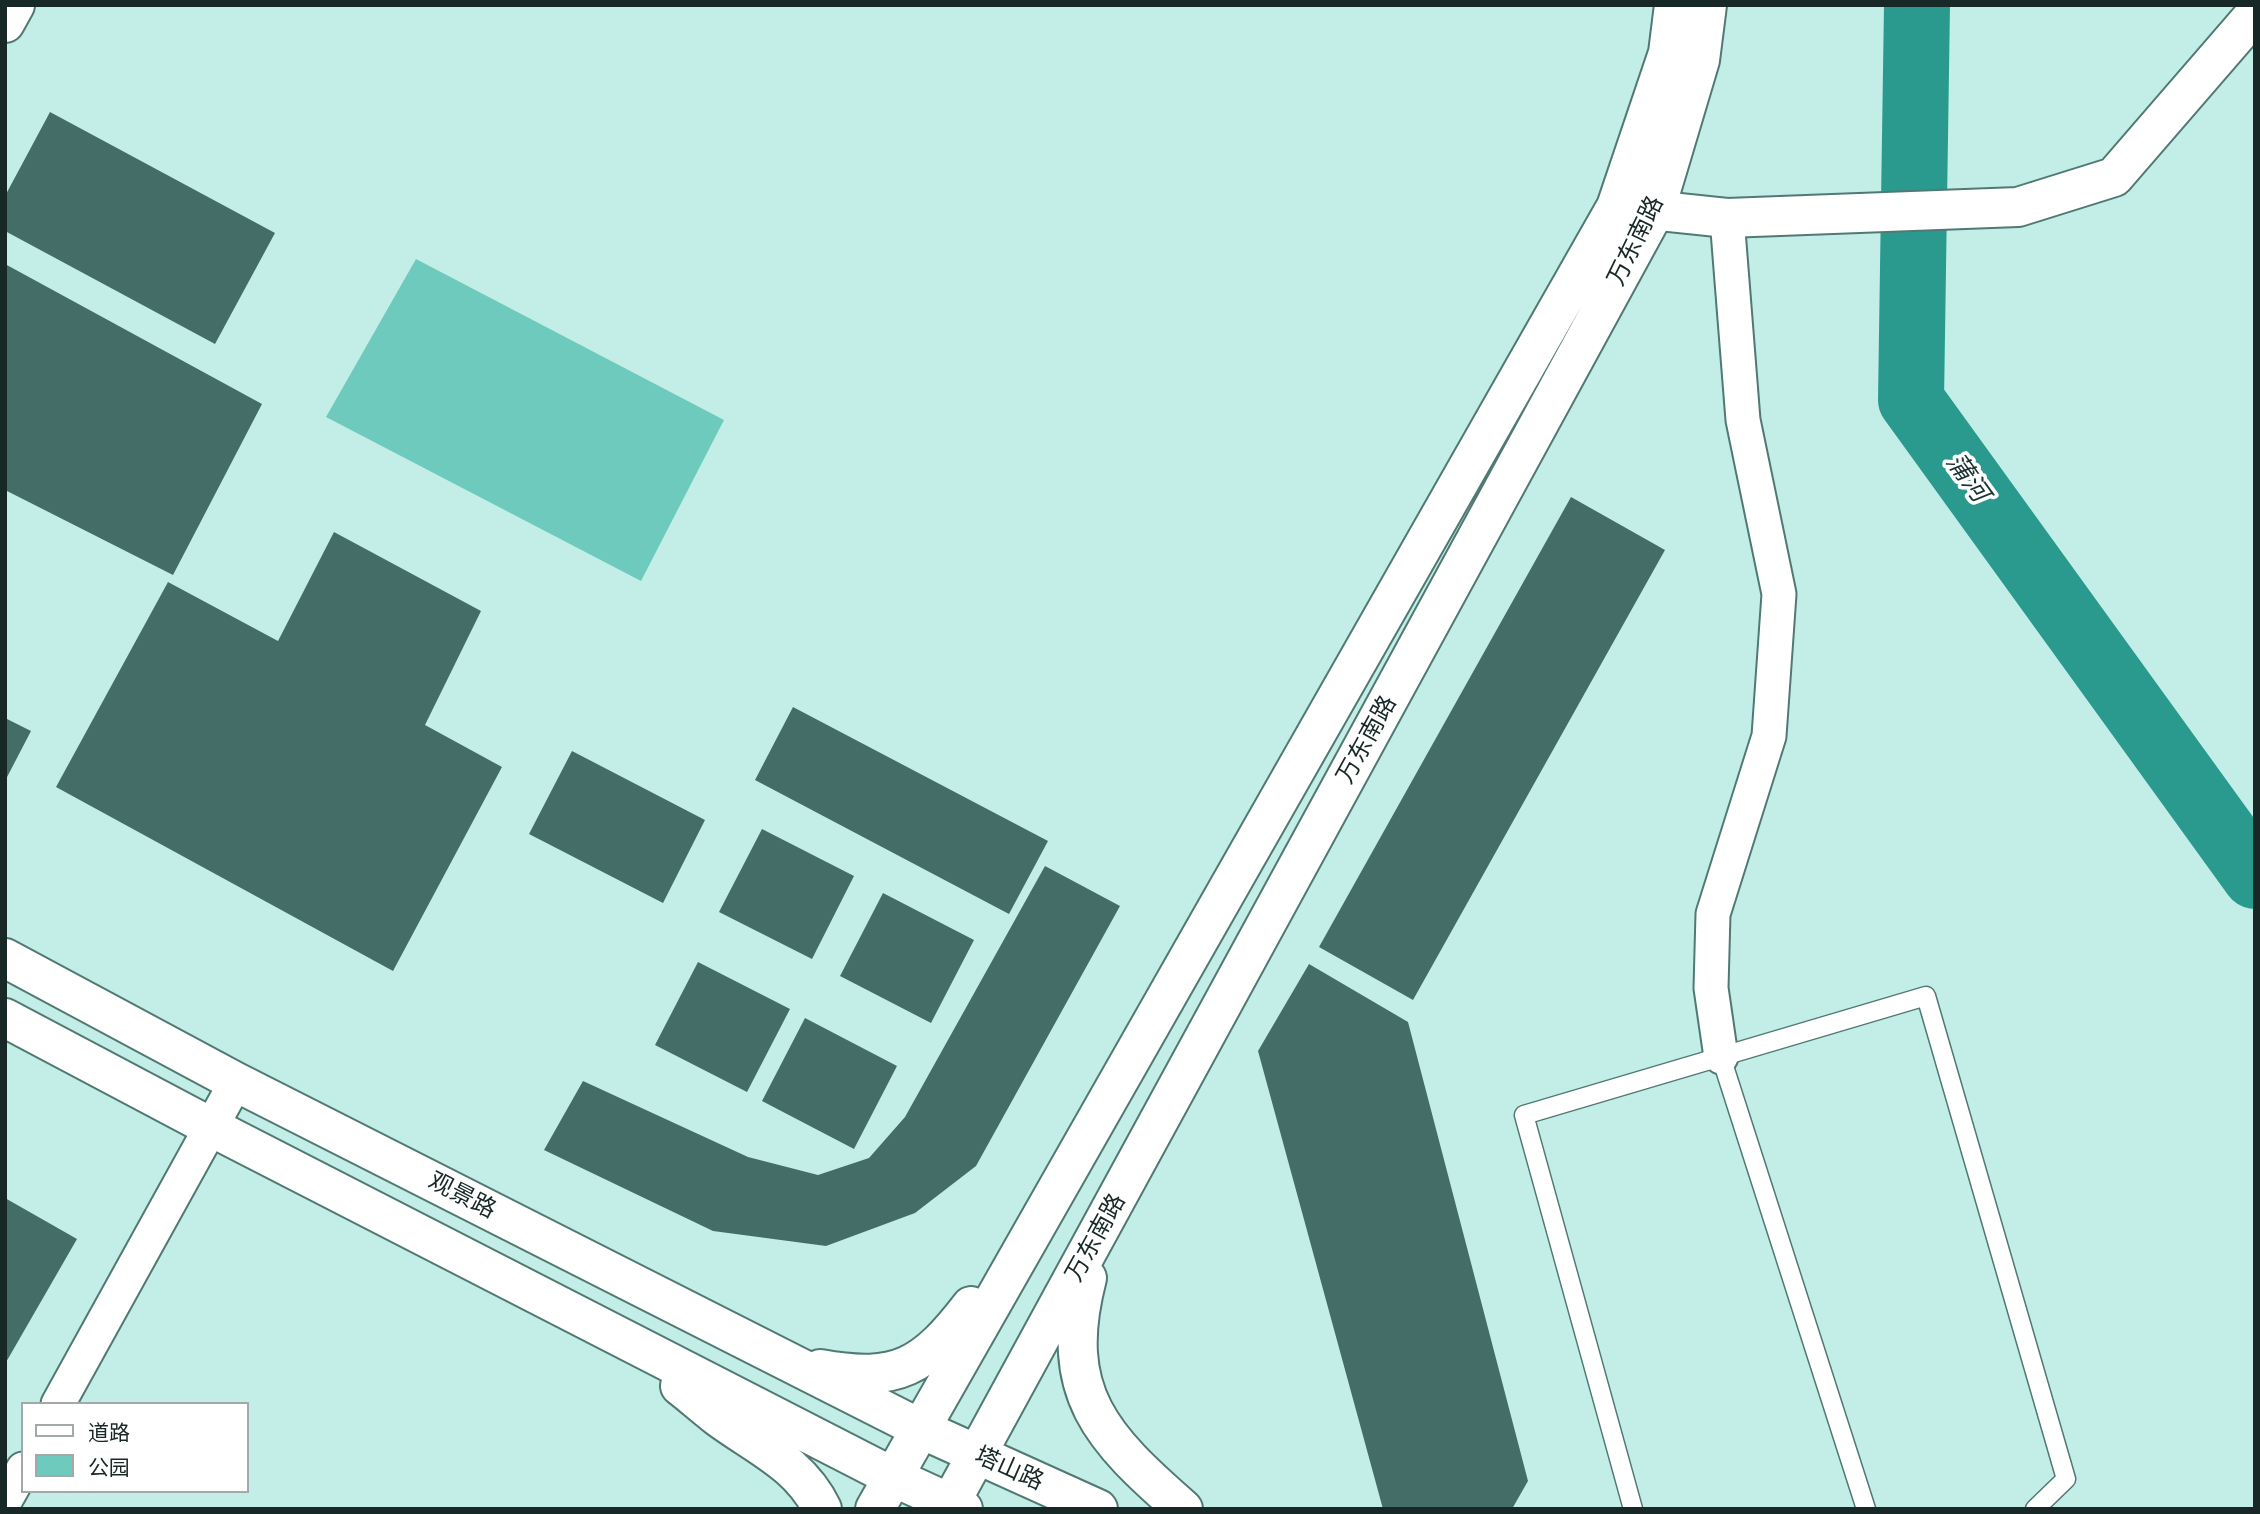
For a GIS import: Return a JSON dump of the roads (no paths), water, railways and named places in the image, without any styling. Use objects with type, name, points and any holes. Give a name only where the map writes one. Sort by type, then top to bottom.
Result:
[{"type":"main road","points":[[5,23],[15,5]]},
{"type":"main road","name":"万东南路","points":[[884,1493],[1616,207],[1668,53],[1674,5]]},
{"type":"main road","name":"万东南路","points":[[954,1507],[977,1455],[1655,211],[1700,61],[1707,5]]},
{"type":"main road","points":[[1616,207],[1727,218],[2018,207],[2114,177],[2255,14]]},
{"type":"main road","name":"观景路","points":[[5,958],[236,1082],[921,1429]]},
{"type":"main road","points":[[5,1018],[622,1338],[884,1493],[954,1507]]},
{"type":"main road","points":[[792,1363],[849,1374],[878,1374],[905,1368],[926,1356],[947,1336],[1044,1214]]},
{"type":"main road","points":[[1099,1231],[1079,1310],[1075,1351],[1084,1391],[1102,1427],[1129,1461],[1183,1509]]},
{"type":"main road","points":[[622,1338],[718,1417],[793,1466],[814,1491],[822,1509]]},
{"type":"main road","name":"塔山路","points":[[921,1429],[1098,1509]]},
{"type":"street","points":[[1721,1057],[1712,988],[1713,914],[1769,736],[1779,594],[1743,419],[1727,218]]},
{"type":"street","points":[[59,1402],[209,1126],[236,1082]]},
{"type":"street","points":[[5,1501],[21,1473]]},
{"type":"lane","points":[[1633,1509],[1524,1115],[1926,996],[2066,1479],[2035,1509]]},
{"type":"lane","points":[[1721,1057],[1866,1509]]},
{"type":"waterway","name":"蒲河","points":[[1917,5],[1911,400],[2255,876]]}]
